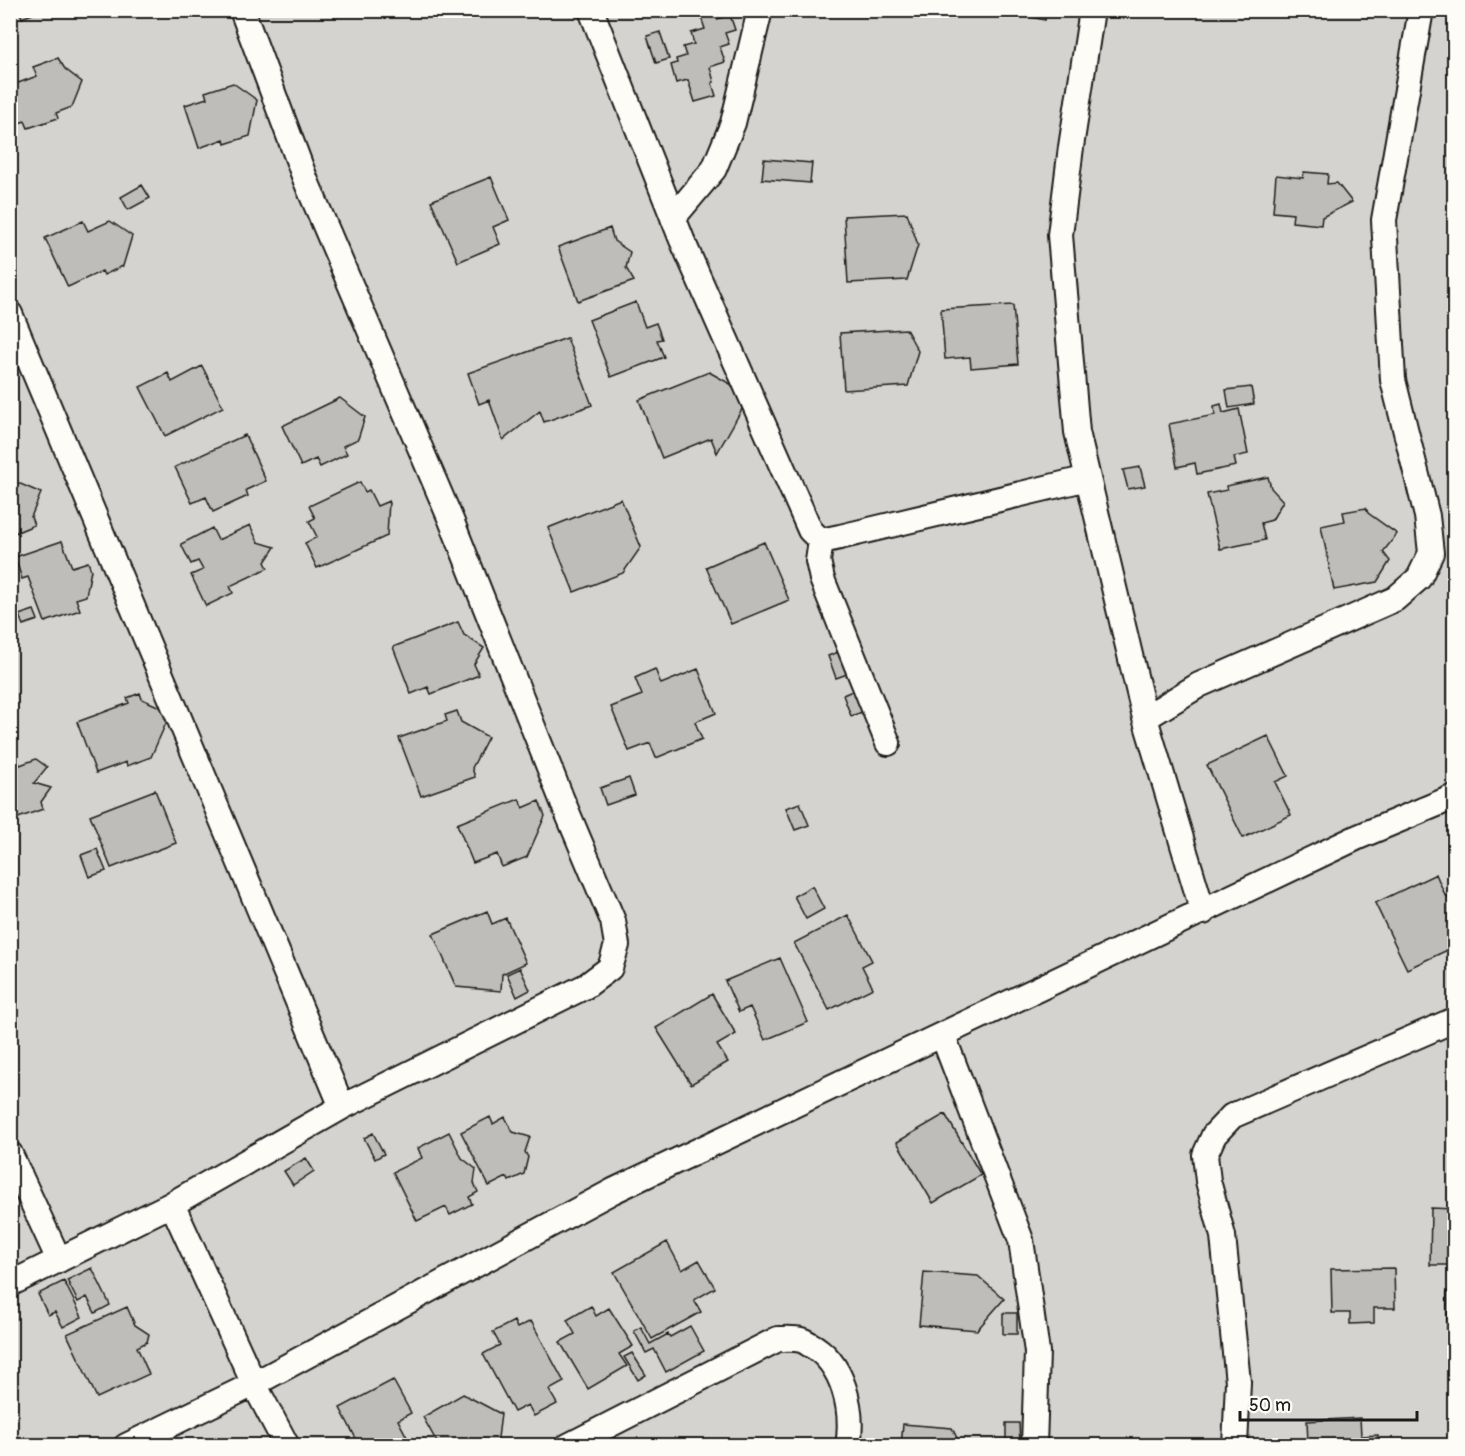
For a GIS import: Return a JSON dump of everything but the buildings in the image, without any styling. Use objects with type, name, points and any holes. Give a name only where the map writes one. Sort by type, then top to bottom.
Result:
[{"type":"street","points":[[10,1284],[172,1204],[342,1107],[586,986],[610,968],[617,945],[613,921],[562,800],[451,520],[306,181],[242,10]]},
{"type":"street","points":[[591,10],[674,218],[810,530],[822,540]]},
{"type":"street","points":[[674,218],[714,169],[733,123],[760,10]]},
{"type":"street","points":[[1092,10],[1060,235],[1077,432],[1145,718],[1203,912]]},
{"type":"street","points":[[1145,718],[1199,685],[1395,599],[1419,578],[1431,554],[1427,516],[1393,380],[1384,220],[1421,10]]},
{"type":"street","points":[[10,314],[342,1107]]},
{"type":"street","points":[[822,540],[1088,478]]},
{"type":"street","points":[[822,540],[818,561],[822,579],[888,743]]},
{"type":"street","points":[[126,1446],[254,1383],[613,1191],[1358,837],[1455,797]]},
{"type":"street","points":[[1235,1446],[1238,1382],[1236,1360],[1223,1236],[1208,1181],[1205,1155],[1214,1136],[1232,1116],[1455,1020]]},
{"type":"street","points":[[943,1036],[1021,1240],[1037,1352],[1034,1446]]},
{"type":"street","points":[[10,1154],[59,1260]]},
{"type":"street","points":[[172,1204],[254,1383],[287,1446]]},
{"type":"street","points":[[568,1446],[778,1339],[801,1340],[820,1349],[834,1366],[846,1395],[850,1432],[848,1446]]},
{"type":"shaded area","points":[[11,11],[1454,11],[1454,1445],[11,1445]]}]
